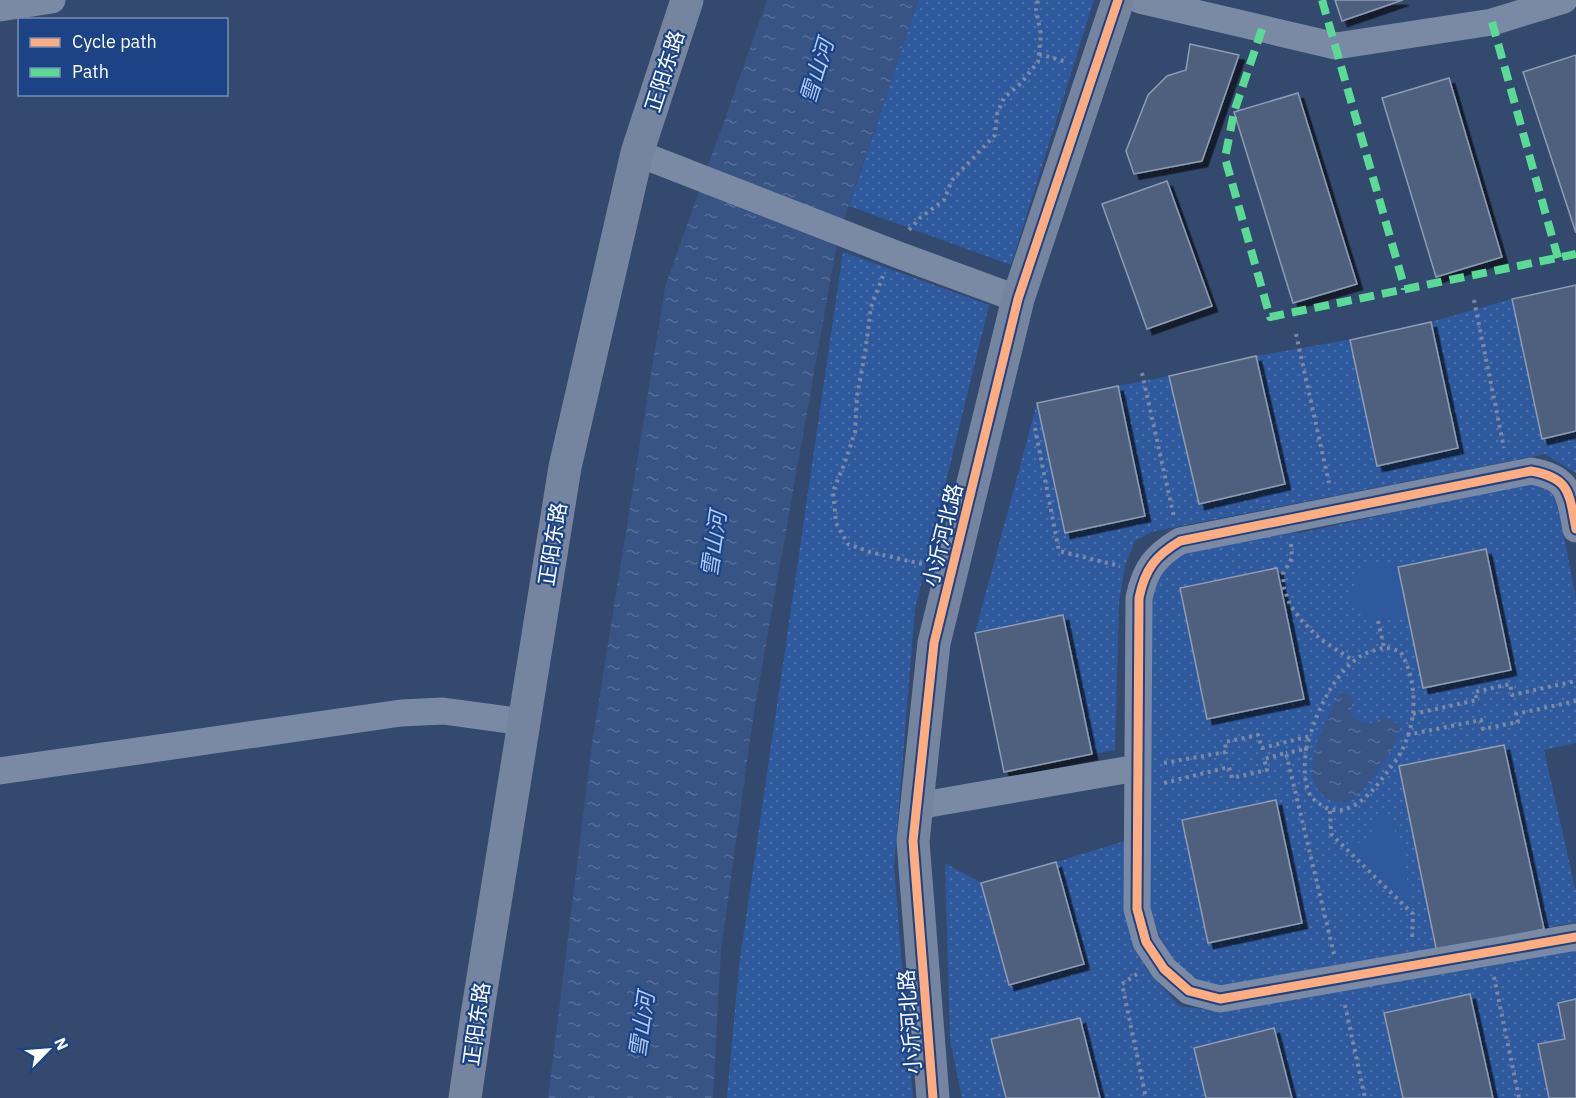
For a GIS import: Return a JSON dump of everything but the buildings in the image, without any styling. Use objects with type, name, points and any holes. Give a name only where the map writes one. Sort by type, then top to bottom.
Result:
[{"type":"street","points":[[0,8],[52,0]]},
{"type":"street","name":"正阳东路","points":[[465,1098],[565,467],[637,153],[687,0]]},
{"type":"street","name":"小沂河北路","points":[[933,1098],[913,841],[934,643],[1018,299],[1118,0]]},
{"type":"street","points":[[1140,0],[1336,46],[1488,11],[1564,0]]},
{"type":"street","points":[[637,153],[1018,299]]},
{"type":"street","points":[[1576,529],[1569,493],[1561,482],[1545,474],[1531,471],[1180,541],[1165,550],[1151,564],[1139,598],[1137,778],[1137,909],[1146,942],[1164,969],[1189,991],[1220,999],[1576,937]]},
{"type":"street","points":[[0,771],[400,712],[443,711],[523,722]]},
{"type":"street","points":[[917,806],[1137,778]]},
{"type":"path","points":[[952,571],[870,552],[848,544],[836,523],[833,491],[855,432],[857,396],[871,307],[881,278],[910,228],[944,200],[952,180],[995,135],[997,114],[1004,98],[1021,83],[1038,62],[1041,34],[1036,10],[1038,0]]},
{"type":"path","points":[[1474,300],[1510,476]]},
{"type":"path","points":[[1296,334],[1335,510]]},
{"type":"path","points":[[1142,373],[1180,541]]},
{"type":"path","points":[[1035,428],[1059,551],[1147,573]]},
{"type":"path","points":[[1285,520],[1292,558],[1283,574],[1284,588],[1290,605],[1320,639],[1354,661]]},
{"type":"path","points":[[1378,621],[1384,647]]},
{"type":"path","points":[[1384,647],[1400,651],[1408,664],[1413,691],[1413,714],[1407,735],[1401,753],[1382,780],[1361,802],[1345,810],[1330,811],[1316,802],[1308,790],[1305,772],[1306,748],[1316,717],[1324,699],[1354,661],[1367,652],[1384,647]]},
{"type":"path","points":[[1413,714],[1477,700],[1475,692],[1510,684],[1512,695],[1576,681]]},
{"type":"path","points":[[1407,735],[1481,720],[1483,729],[1518,722],[1516,714],[1576,701]]},
{"type":"path","points":[[1137,778],[1227,752],[1225,742],[1258,735],[1262,748],[1310,736]]},
{"type":"path","points":[[1137,778],[1229,766],[1232,778],[1267,770],[1264,759],[1306,748]]},
{"type":"path","points":[[1286,753],[1365,1098]]},
{"type":"path","points":[[1330,811],[1331,834],[1413,914],[1412,966]]},
{"type":"path","points":[[1490,952],[1519,1098]]},
{"type":"path","points":[[1146,1098],[1122,984],[1157,959]]},
{"type":"shaded area","points":[[918,0],[1094,0],[1011,265],[849,206]]},
{"type":"shaded area","points":[[843,252],[989,305],[915,609],[894,867],[913,1098],[727,1098],[739,966]]},
{"type":"shaded area","points":[[1512,299],[1542,438],[1576,431],[1576,473],[1545,454],[1151,532],[1135,541],[1125,566],[1119,603],[1115,750],[1092,754],[1063,615],[975,633],[1037,403],[1065,533],[1145,515],[1118,386],[1169,376],[1199,504],[1285,484],[1256,356],[1353,339],[1377,465],[1458,448],[1431,322]]},
{"type":"shaded area","points":[[1533,482],[1556,494],[1576,599],[1576,743],[1544,750],[1576,892],[1576,922],[1225,991],[1182,972],[1159,937],[1148,901],[1152,608],[1154,582],[1166,562],[1183,554],[1281,531],[1300,533]]},
{"type":"shaded area","points":[[1382,562],[1398,567],[1408,615],[1373,622],[1356,611],[1351,594],[1358,577],[1367,566]]},
{"type":"shaded area","points":[[1379,810],[1400,838],[1413,914],[1345,848],[1359,843],[1369,835]]},
{"type":"shaded area","points":[[1125,841],[1126,913],[1145,967],[1179,1006],[1221,1011],[1576,949],[1576,1098],[962,1098],[950,1039],[945,863],[981,883],[1009,985],[1084,964],[1056,862]]},
{"type":"water","name":"雪山河","points":[[767,0],[918,0],[838,237],[754,712],[721,950],[713,1098],[548,1098],[592,744],[665,287]]},
{"type":"water","points":[[1341,692],[1353,698],[1351,714],[1361,723],[1376,723],[1382,717],[1401,725],[1393,747],[1373,778],[1356,797],[1341,802],[1328,799],[1319,792],[1312,769],[1318,739]]},
{"type":"marked path","points":[[1322,0],[1405,289]]},
{"type":"marked path","points":[[1492,22],[1558,258]]},
{"type":"marked path","points":[[1262,29],[1234,112],[1225,158],[1270,317],[1576,254]]},
{"type":"cycle path","points":[[933,1098],[913,841],[934,643],[1018,299],[1118,0]]},
{"type":"cycle path","points":[[1576,529],[1572,506],[1561,483],[1554,478],[1531,471],[1180,541],[1164,552],[1148,571],[1139,598],[1137,909],[1146,942],[1164,969],[1189,991],[1220,999],[1576,937]]}]
